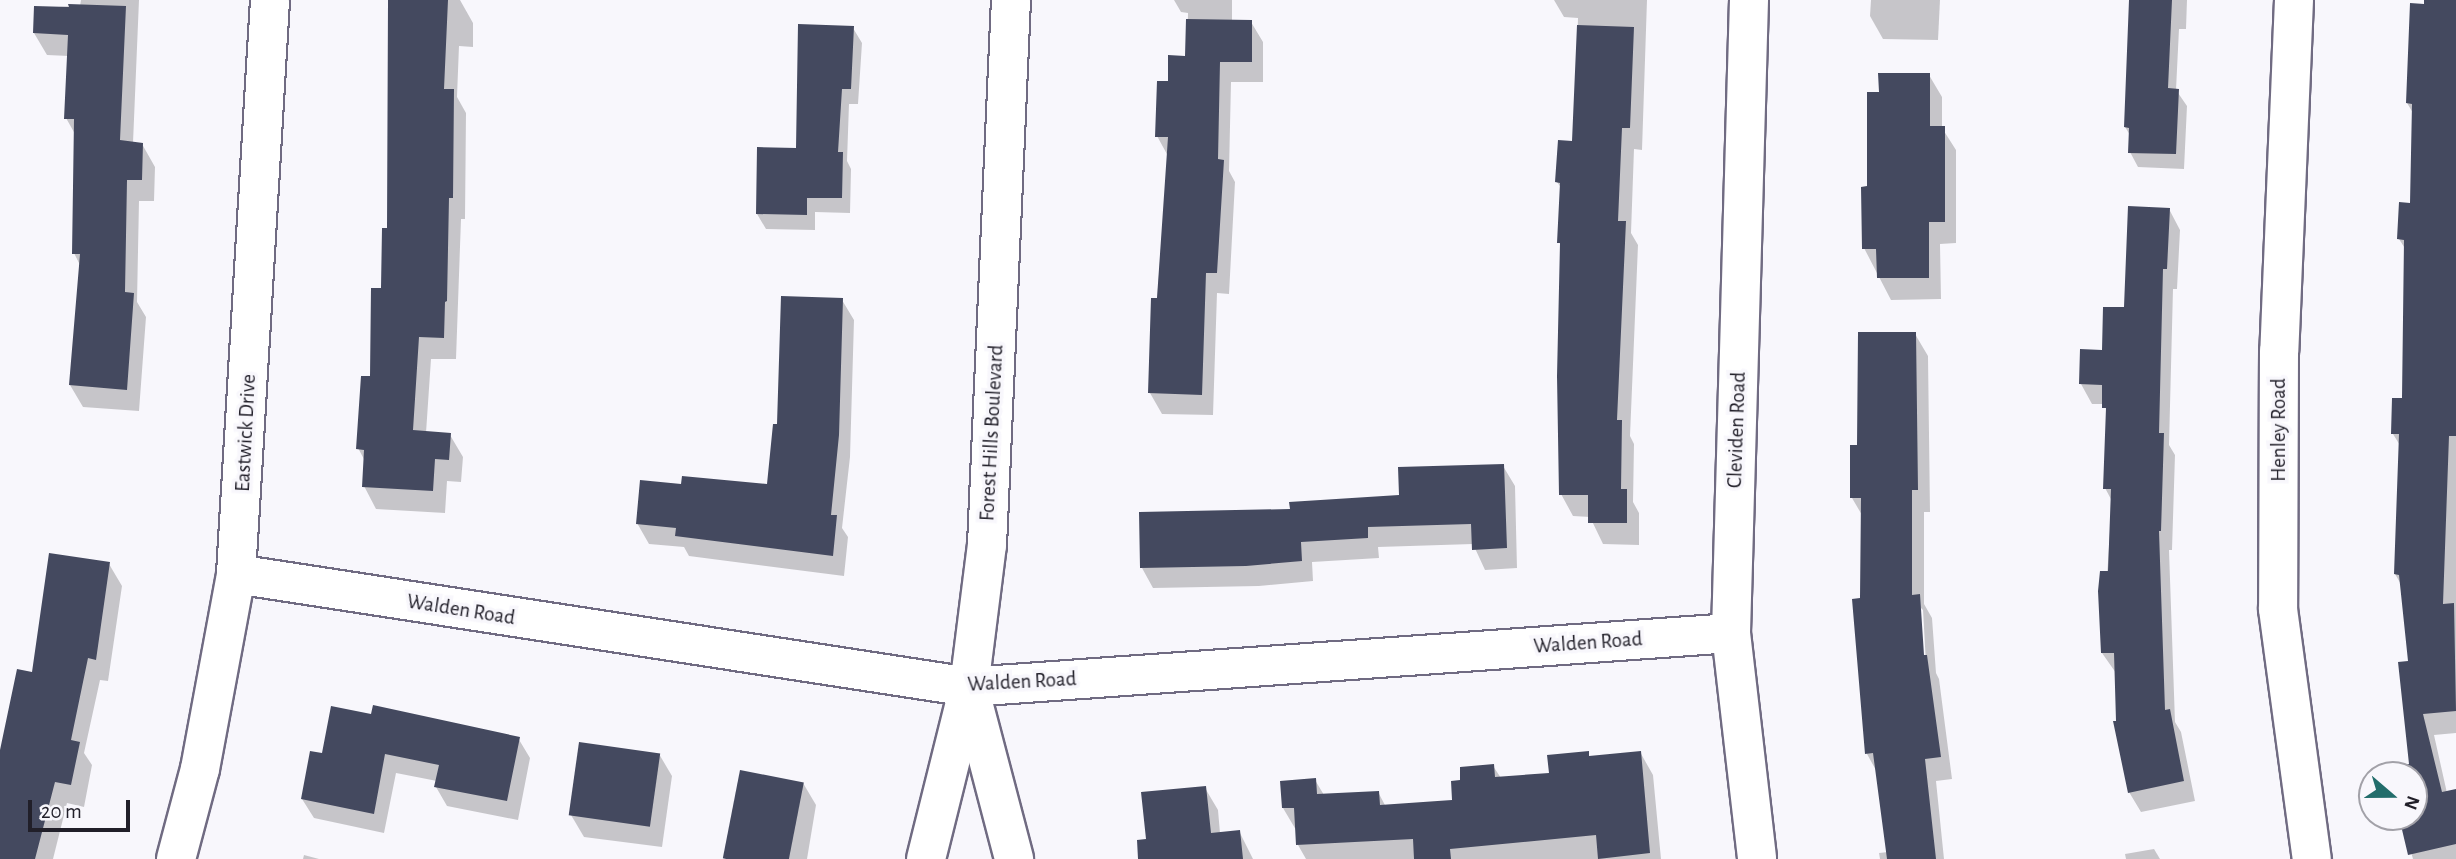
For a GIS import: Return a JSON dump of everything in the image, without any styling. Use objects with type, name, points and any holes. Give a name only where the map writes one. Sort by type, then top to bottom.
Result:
[{"type":"street","name":"Eastwick Drive","points":[[176,859],[200,769],[236,574],[270,0]]},
{"type":"street","name":"Forest Hills Boulevard","points":[[926,859],[969,687],[987,545],[1011,0]]},
{"type":"street","name":"Cleviden Road","points":[[1749,0],[1731,633],[1757,859]]},
{"type":"street","name":"Henley Road","points":[[2294,0],[2279,351],[2278,609],[2312,859]]},
{"type":"street","name":"Walden Road","points":[[236,574],[969,687],[1731,633]]},
{"type":"street","points":[[969,687],[1014,859]]},
{"type":"building","points":[[388,0],[448,0],[444,89],[454,89],[453,198],[449,198],[444,338],[419,337],[413,430],[451,433],[449,460],[435,459],[433,491],[362,487],[364,450],[356,449],[361,376],[370,376],[371,288],[381,288],[382,228],[387,228]]},
{"type":"building","points":[[2129,0],[2172,0],[2168,88],[2179,89],[2176,154],[2128,153],[2129,128],[2124,127]]},
{"type":"building","points":[[2424,0],[2456,0],[2456,436],[2449,436],[2443,604],[2454,603],[2456,711],[2423,714],[2442,792],[2456,789],[2456,844],[2408,855],[2402,831],[2428,831],[2428,761],[2409,761],[2398,662],[2408,661],[2399,575],[2394,574],[2399,434],[2391,434],[2392,398],[2402,398],[2404,240],[2397,239],[2399,202],[2410,203],[2412,104],[2406,103],[2410,3],[2424,4]]},
{"type":"building","points":[[68,4],[126,6],[120,140],[143,143],[142,180],[127,180],[125,292],[134,293],[127,390],[69,385],[80,254],[72,254],[74,119],[64,119],[68,35],[33,33],[34,6],[69,7]]},
{"type":"building","points":[[1186,19],[1252,20],[1252,62],[1220,62],[1218,159],[1224,160],[1217,273],[1206,273],[1202,395],[1148,393],[1151,298],[1157,298],[1168,137],[1155,137],[1157,81],[1168,81],[1168,55],[1185,56]]},
{"type":"building","points":[[798,24],[854,26],[851,89],[842,89],[838,152],[843,152],[842,198],[807,198],[807,215],[756,214],[757,147],[796,148]]},
{"type":"building","points":[[1577,25],[1634,27],[1630,128],[1622,128],[1618,221],[1626,221],[1617,420],[1622,420],[1621,489],[1627,489],[1627,523],[1588,523],[1588,495],[1559,495],[1557,376],[1560,243],[1557,243],[1560,183],[1555,182],[1558,140],[1572,141]]},
{"type":"building","points":[[1878,73],[1930,73],[1930,126],[1945,126],[1945,222],[1929,222],[1929,278],[1877,278],[1876,249],[1862,249],[1861,187],[1867,186],[1867,92],[1879,92]]},
{"type":"building","points":[[2128,206],[2170,208],[2167,269],[2163,269],[2159,433],[2164,433],[2159,531],[2165,710],[2170,709],[2184,781],[2128,793],[2113,721],[2116,721],[2114,653],[2101,653],[2098,591],[2100,571],[2108,571],[2111,489],[2103,489],[2106,408],[2102,408],[2102,385],[2079,384],[2080,349],[2102,350],[2103,307],[2124,307]]},
{"type":"building","points":[[781,296],[843,298],[839,435],[831,515],[837,515],[833,556],[675,536],[676,528],[636,524],[640,480],[681,484],[682,476],[767,484],[773,424],[777,424]]},
{"type":"building","points":[[1858,332],[1916,332],[1918,490],[1912,490],[1912,595],[1920,594],[1924,655],[1927,655],[1941,757],[1925,759],[1936,859],[1887,859],[1873,753],[1865,754],[1852,599],[1860,598],[1861,498],[1850,498],[1850,445],[1857,445]]},
{"type":"building","points":[[1504,464],[1507,548],[1472,550],[1471,524],[1368,527],[1368,538],[1301,542],[1302,561],[1246,566],[1140,568],[1139,512],[1290,509],[1289,502],[1399,495],[1398,467]]},
{"type":"building","points":[[49,553],[110,562],[96,660],[88,658],[71,740],[80,742],[71,785],[55,782],[35,859],[0,859],[0,750],[17,669],[32,672]]},
{"type":"building","points":[[373,705],[520,737],[507,801],[434,787],[439,765],[385,754],[374,814],[301,799],[310,751],[322,753],[331,706],[371,714]]},
{"type":"building","points":[[579,742],[660,753],[650,827],[569,815]]},
{"type":"building","points":[[1589,751],[1589,756],[1641,751],[1650,853],[1598,859],[1596,835],[1450,849],[1451,859],[1414,859],[1413,839],[1296,845],[1294,808],[1282,808],[1280,781],[1316,778],[1317,794],[1379,791],[1380,805],[1452,800],[1451,781],[1460,780],[1460,767],[1494,764],[1495,777],[1549,773],[1547,755]]},
{"type":"building","points":[[740,770],[804,782],[789,859],[723,858]]},
{"type":"building","points":[[1206,786],[1211,833],[1240,830],[1243,859],[1138,859],[1137,840],[1146,839],[1141,792]]}]
